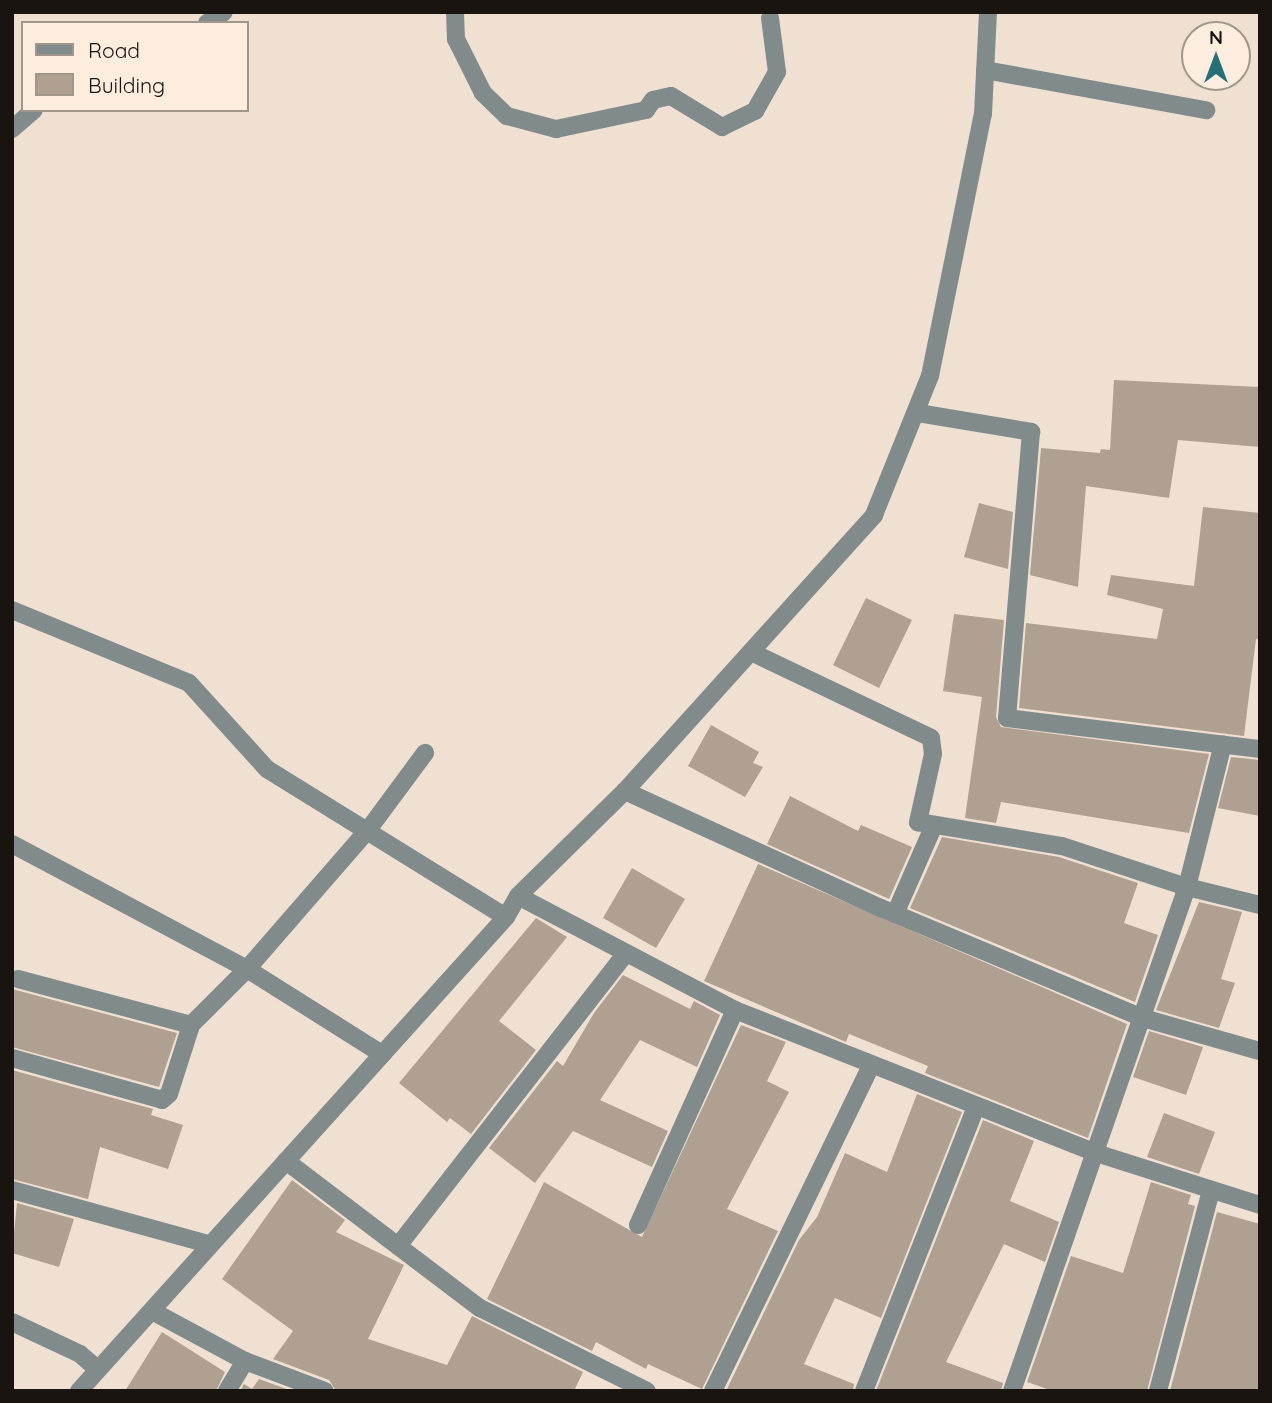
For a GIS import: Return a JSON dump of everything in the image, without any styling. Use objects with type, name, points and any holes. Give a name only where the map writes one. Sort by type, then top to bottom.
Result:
[{"type":"street","points":[[455,12],[456,39],[483,93],[507,116],[556,129],[646,110],[653,100],[671,96],[722,127],[755,111],[777,72],[770,19]]},
{"type":"street","points":[[79,1391],[154,1312],[208,1244],[506,917],[518,896],[625,791],[874,515],[918,413],[930,376],[983,114],[988,12]]},
{"type":"street","points":[[985,70],[1206,110]]},
{"type":"street","points":[[12,129],[32,112]]},
{"type":"street","points":[[918,413],[1031,432],[1007,718],[1260,749]]},
{"type":"street","points":[[12,610],[189,682],[267,769],[506,917]]},
{"type":"street","points":[[751,652],[931,738],[933,754],[916,819],[934,825],[1062,846],[1187,887],[1260,905]]},
{"type":"street","points":[[1012,1391],[1097,1153],[1187,887],[1223,744]]},
{"type":"street","points":[[12,1058],[162,1100],[169,1094],[191,1025],[247,969],[368,830],[425,753]]},
{"type":"street","points":[[625,791],[895,914],[1143,1018],[1260,1051]]},
{"type":"street","points":[[895,914],[934,825]]},
{"type":"street","points":[[12,844],[247,969],[382,1054]]},
{"type":"street","points":[[518,896],[735,1010],[1097,1153],[1260,1205]]},
{"type":"street","points":[[398,1246],[626,953]]},
{"type":"street","points":[[18,979],[191,1025]]},
{"type":"street","points":[[638,1225],[735,1010]]},
{"type":"street","points":[[713,1391],[871,1065]]},
{"type":"street","points":[[864,1391],[976,1107]]},
{"type":"street","points":[[286,1161],[480,1308],[646,1391]]},
{"type":"street","points":[[12,1190],[208,1244]]},
{"type":"street","points":[[1158,1391],[1211,1191]]},
{"type":"street","points":[[154,1312],[245,1360],[326,1391]]},
{"type":"street","points":[[12,1322],[80,1354],[97,1369]]},
{"type":"street","points":[[227,1391],[245,1360]]},
{"type":"building","points":[[1114,380],[1260,387],[1260,447],[1178,440],[1169,498],[1086,486],[1078,587],[1030,575],[1041,448],[1100,453],[1101,449],[1110,450]]},
{"type":"building","points":[[979,503],[1013,512],[1008,569],[964,557]]},
{"type":"building","points":[[1203,507],[1260,513],[1260,640],[1256,639],[1244,736],[1019,708],[1026,623],[1157,639],[1163,609],[1107,595],[1111,575],[1194,586]]},
{"type":"building","points":[[866,598],[912,620],[879,688],[833,665]]},
{"type":"building","points":[[954,614],[1004,620],[996,717],[1001,727],[1209,754],[1189,833],[1001,802],[996,823],[965,818],[982,697],[943,691]]},
{"type":"building","points":[[711,725],[759,752],[753,763],[763,767],[745,797],[688,766]]},
{"type":"building","points":[[1231,757],[1260,760],[1260,816],[1218,808]]},
{"type":"building","points":[[790,796],[858,831],[861,825],[912,847],[889,899],[767,844]]},
{"type":"building","points":[[942,837],[1059,857],[1138,883],[1124,923],[1158,935],[1135,1002],[910,908]]},
{"type":"building","points":[[758,864],[1127,1024],[1088,1138],[925,1073],[928,1066],[849,1034],[846,1042],[704,981]]},
{"type":"building","points":[[632,868],[685,899],[656,948],[603,918]]},
{"type":"building","points":[[1199,902],[1242,912],[1221,979],[1235,983],[1219,1028],[1156,1010]]},
{"type":"building","points":[[536,918],[567,937],[499,1021],[536,1050],[471,1134],[450,1118],[447,1122],[399,1083]]},
{"type":"building","points":[[623,975],[690,1009],[694,1001],[720,1015],[697,1067],[640,1040],[600,1100],[668,1131],[652,1167],[573,1131],[535,1183],[489,1148],[557,1061],[563,1066],[594,1013]]},
{"type":"building","points":[[12,989],[177,1033],[159,1087],[12,1047]]},
{"type":"building","points":[[741,1025],[786,1042],[767,1081],[789,1092],[727,1209],[778,1231],[702,1389],[648,1364],[646,1369],[596,1342],[592,1351],[487,1299],[544,1182],[642,1237]]},
{"type":"building","points":[[1149,1031],[1203,1047],[1186,1095],[1133,1077]]},
{"type":"building","points":[[12,1070],[153,1109],[151,1115],[183,1125],[168,1169],[100,1147],[88,1199],[12,1179]]},
{"type":"building","points":[[917,1094],[962,1112],[881,1318],[835,1298],[804,1364],[854,1384],[853,1391],[726,1391],[799,1240],[817,1217],[845,1153],[887,1172]]},
{"type":"building","points":[[1164,1113],[1215,1132],[1199,1174],[1147,1157]]},
{"type":"building","points":[[983,1120],[1034,1141],[1010,1201],[1059,1222],[1045,1262],[1004,1244],[946,1362],[1003,1383],[1001,1391],[876,1391]]},
{"type":"building","points":[[292,1180],[345,1220],[336,1232],[404,1265],[368,1339],[447,1365],[472,1316],[583,1372],[574,1391],[336,1391],[329,1380],[273,1359],[293,1331],[222,1279]]},
{"type":"building","points":[[1151,1182],[1191,1195],[1188,1204],[1195,1206],[1147,1391],[1053,1391],[1027,1382],[1071,1256],[1123,1273]]},
{"type":"building","points":[[17,1203],[74,1219],[59,1267],[12,1253]]},
{"type":"building","points":[[1217,1212],[1260,1224],[1260,1391],[1170,1391]]},
{"type":"building","points":[[162,1332],[225,1372],[216,1391],[125,1391]]},
{"type":"building","points":[[259,1379],[292,1391],[240,1391],[244,1384],[252,1389]]}]
